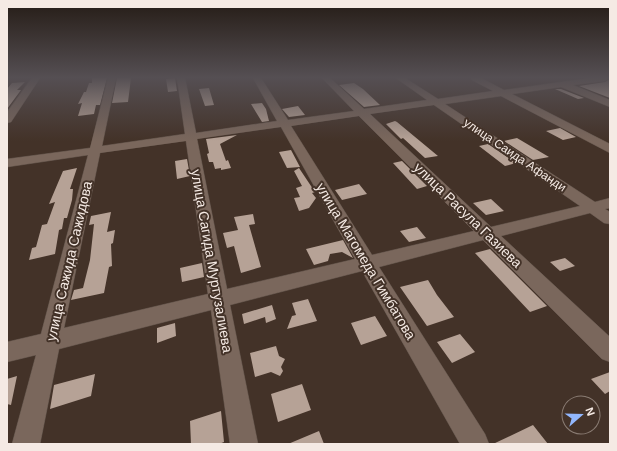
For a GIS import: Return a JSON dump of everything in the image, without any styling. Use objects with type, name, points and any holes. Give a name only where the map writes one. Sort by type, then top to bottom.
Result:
[{"type":"street","points":[[7,120],[21,99]]},
{"type":"street","name":"улица Сажида Сажидова","points":[[26,444],[107,99]]},
{"type":"street","name":"улица Сагида Муртузалиева","points":[[185,99],[244,444]]},
{"type":"street","name":"улица Магомеда Гимбатова","points":[[270,99],[475,444]]},
{"type":"street","name":"улица Расула Газиева","points":[[348,99],[610,352]]},
{"type":"street","name":"улица Саида Афанди","points":[[432,99],[602,205],[610,219]]},
{"type":"street","points":[[7,163],[456,99]]},
{"type":"street","points":[[516,99],[610,149]]},
{"type":"street","points":[[598,99],[610,104]]},
{"type":"street","points":[[7,352],[602,205]]},
{"type":"building","points":[[7,99],[14,99],[7,109]]},
{"type":"building","points":[[80,99],[102,99],[100,105],[96,105],[94,114],[78,116],[82,103],[78,104]]},
{"type":"building","points":[[113,99],[128,99],[128,102],[112,103]]},
{"type":"building","points":[[203,99],[212,99],[214,105],[205,106]]},
{"type":"building","points":[[355,99],[374,99],[380,105],[364,107]]},
{"type":"building","points":[[262,103],[266,109],[269,121],[262,122],[251,104]]},
{"type":"building","points":[[298,106],[305,115],[289,117],[282,109]]},
{"type":"building","points":[[395,121],[438,156],[425,158],[403,138],[401,139],[386,124]]},
{"type":"building","points":[[560,128],[576,137],[563,140],[546,131]]},
{"type":"building","points":[[237,135],[220,144],[226,161],[228,160],[231,168],[221,170],[221,168],[215,169],[213,162],[209,162],[206,139]]},
{"type":"building","points":[[517,138],[549,157],[533,160],[504,141]]},
{"type":"building","points":[[488,144],[516,163],[505,166],[479,146]]},
{"type":"building","points":[[291,150],[300,167],[287,168],[279,152]]},
{"type":"building","points":[[187,159],[190,176],[177,179],[175,161]]},
{"type":"building","points":[[402,161],[427,186],[417,189],[393,163]]},
{"type":"building","points":[[77,168],[70,189],[73,189],[72,200],[67,218],[64,218],[62,229],[59,230],[55,254],[29,260],[32,248],[36,247],[42,225],[47,224],[55,202],[49,204],[63,171]]},
{"type":"building","points":[[299,168],[315,192],[312,193],[316,198],[309,208],[299,211],[294,198],[300,197],[296,188],[302,186],[294,171]]},
{"type":"building","points":[[359,184],[367,194],[342,200],[335,190]]},
{"type":"building","points":[[491,199],[504,211],[486,215],[473,203]]},
{"type":"building","points":[[111,212],[107,232],[115,230],[113,243],[111,244],[112,266],[109,267],[104,293],[71,300],[74,290],[83,288],[90,260],[94,224],[89,225],[91,216]]},
{"type":"building","points":[[253,214],[255,224],[249,225],[261,267],[241,273],[234,246],[227,248],[223,233],[238,230],[234,217]]},
{"type":"building","points":[[417,227],[426,238],[409,242],[400,231]]},
{"type":"building","points":[[343,240],[353,258],[342,252],[330,254],[328,261],[314,265],[306,249]]},
{"type":"building","points":[[490,249],[547,306],[530,312],[475,253]]},
{"type":"building","points":[[565,258],[575,266],[560,271],[550,262]]},
{"type":"building","points":[[202,263],[204,277],[182,282],[180,268]]},
{"type":"building","points":[[428,280],[437,295],[454,317],[427,326],[400,287]]},
{"type":"building","points":[[308,299],[317,321],[287,329],[292,316],[296,315],[292,303]]},
{"type":"building","points":[[272,305],[276,319],[266,323],[265,317],[244,324],[242,314]]},
{"type":"building","points":[[375,316],[387,336],[361,345],[351,323]]},
{"type":"building","points":[[175,323],[176,336],[157,343],[157,328]]},
{"type":"building","points":[[460,334],[475,352],[452,363],[437,342]]},
{"type":"building","points":[[276,346],[279,356],[285,359],[281,367],[283,371],[280,376],[271,372],[255,377],[250,353]]},
{"type":"building","points":[[610,372],[610,391],[605,394],[591,379]]},
{"type":"building","points":[[95,374],[91,396],[50,409],[54,385]]},
{"type":"building","points":[[17,376],[11,405],[7,404],[7,379]]},
{"type":"building","points":[[302,384],[311,410],[278,422],[271,394]]},
{"type":"building","points":[[221,411],[224,442],[219,444],[191,444],[190,421]]},
{"type":"building","points":[[533,425],[548,444],[493,444]]},
{"type":"building","points":[[319,431],[324,444],[288,444]]}]
